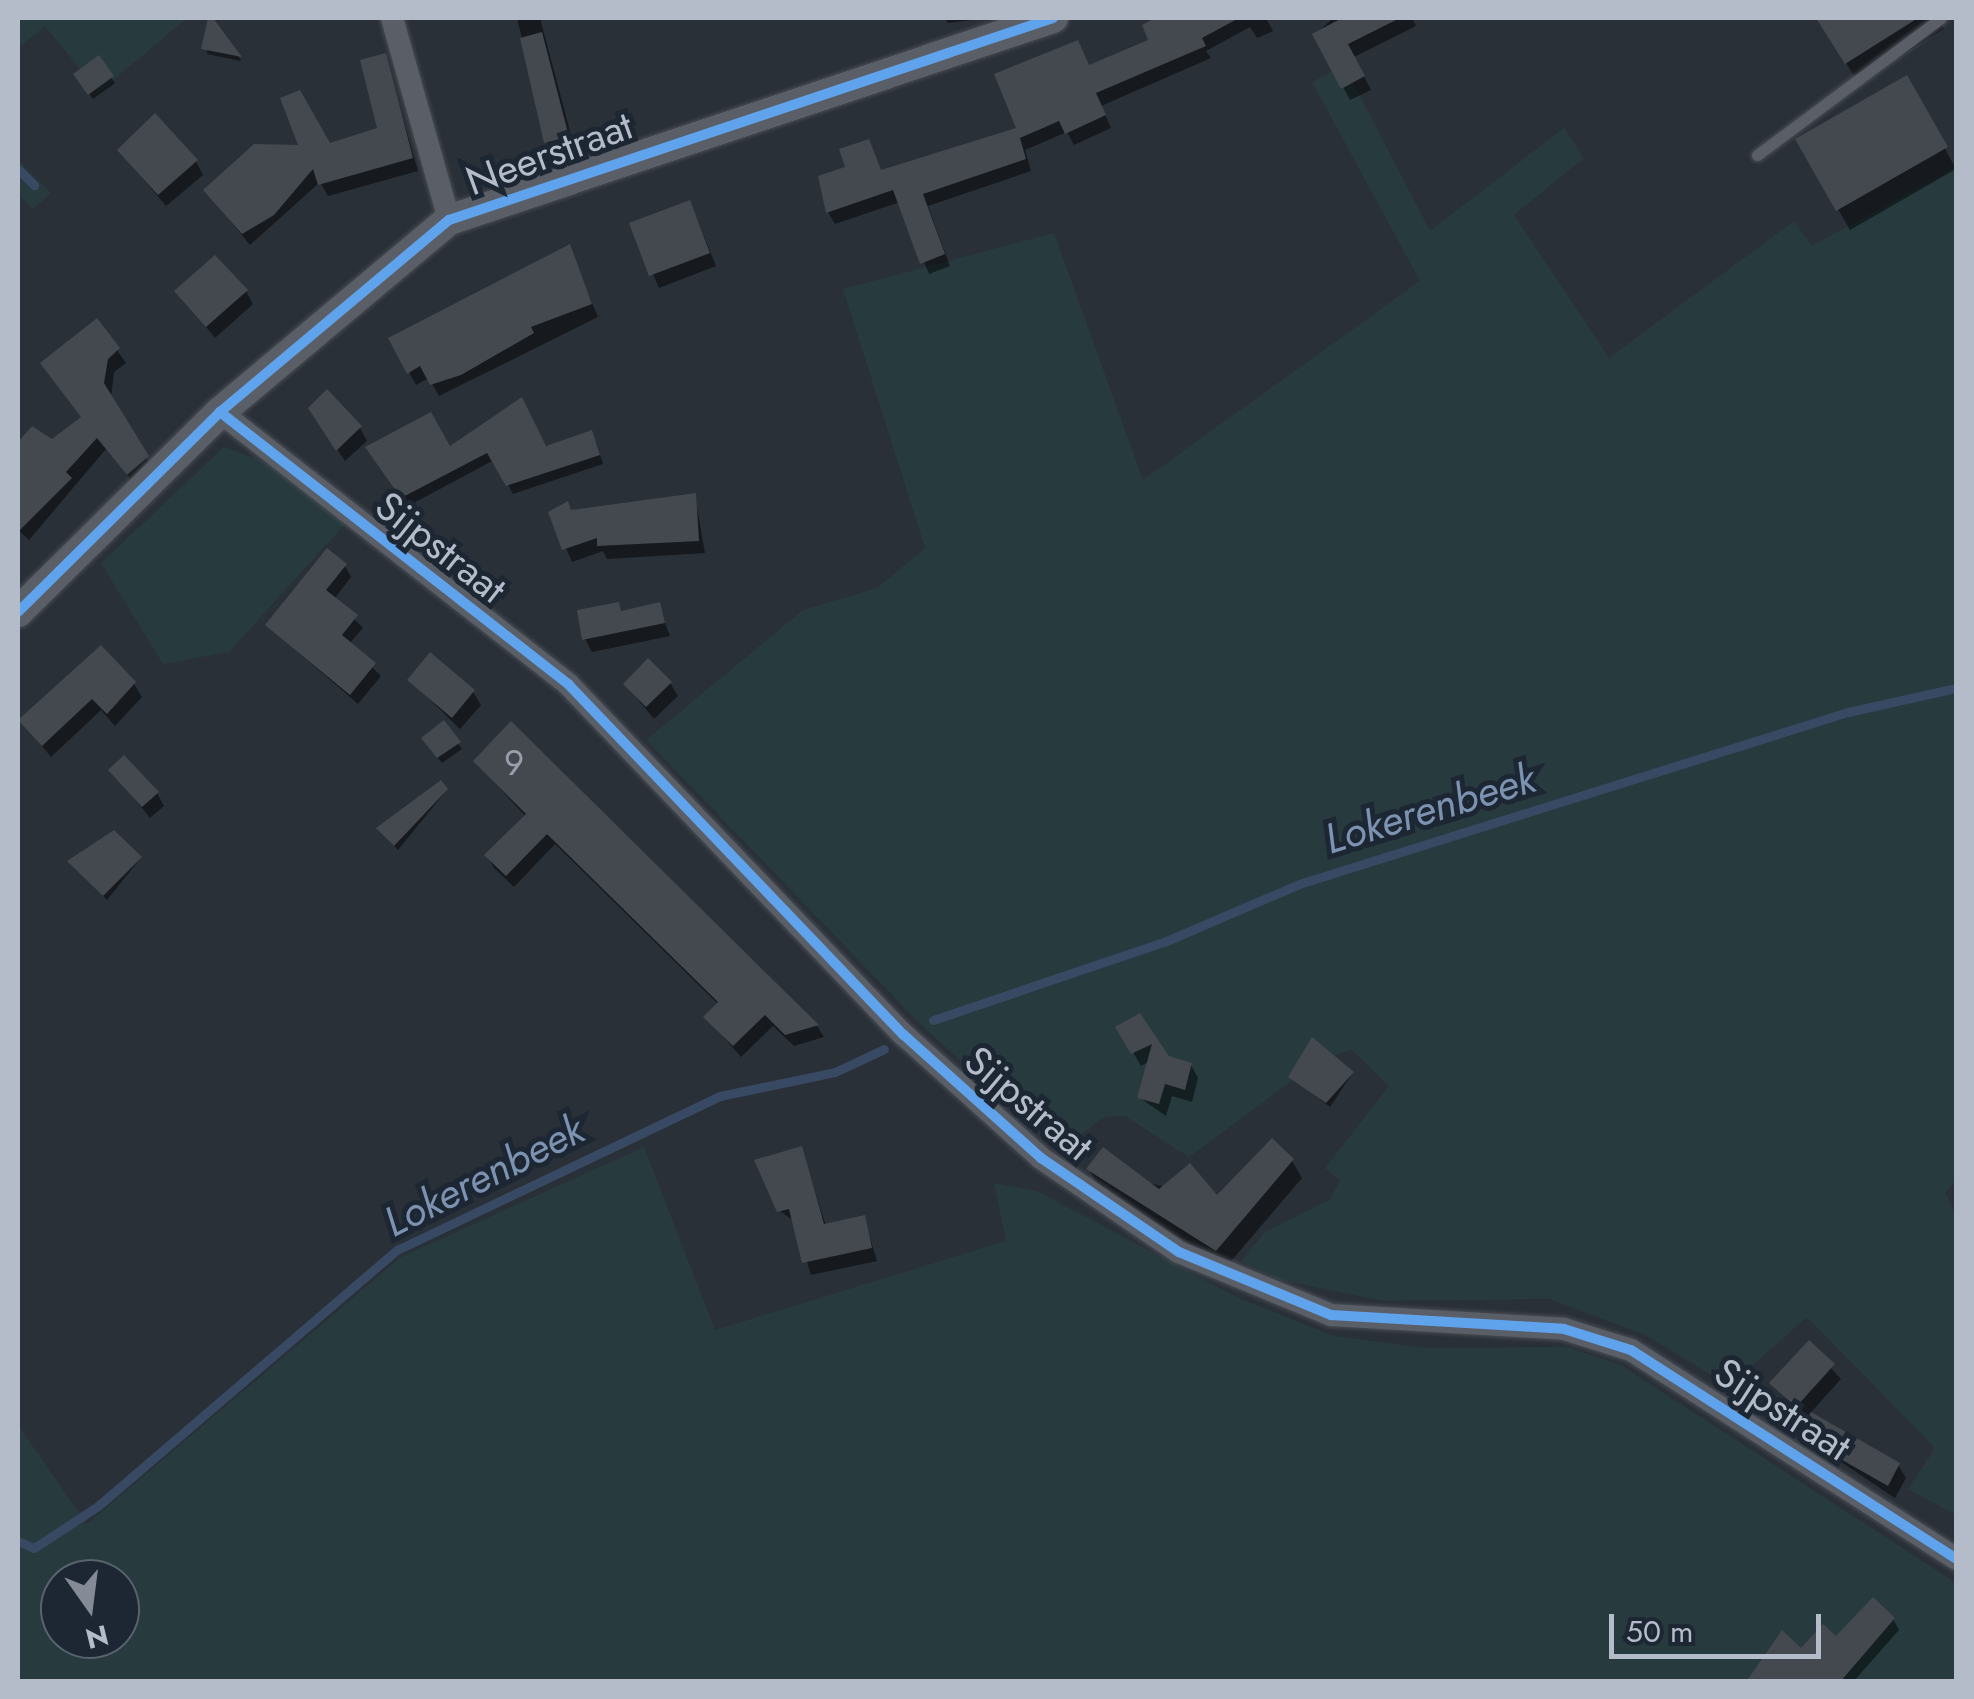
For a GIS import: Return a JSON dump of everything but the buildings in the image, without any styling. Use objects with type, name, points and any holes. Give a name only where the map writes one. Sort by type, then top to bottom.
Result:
[{"type":"street","points":[[392,18],[449,220]]},
{"type":"street","name":"Neerstraat","points":[[18,612],[220,412],[449,220],[1053,18]]},
{"type":"street","name":"Sijpstraat","points":[[220,412],[568,685],[904,1035],[1041,1158],[1180,1252],[1331,1315],[1564,1329],[1631,1350],[1956,1558]]},
{"type":"lane","points":[[1756,155],[1941,18]]},
{"type":"green space","points":[[18,18],[187,18],[99,92],[45,26],[18,48]]},
{"type":"green space","points":[[1344,65],[1430,231],[1564,128],[1584,158],[1514,215],[1609,358],[1794,221],[1812,246],[1956,167],[1956,1181],[1945,1192],[1956,1216],[1956,1515],[1908,1489],[1935,1448],[1807,1317],[1729,1386],[1646,1335],[1549,1299],[1384,1301],[1280,1280],[1241,1261],[1265,1232],[1329,1200],[1340,1181],[1325,1168],[1389,1086],[1351,1049],[1316,1063],[1189,1157],[1125,1116],[1103,1117],[1060,1153],[917,1021],[646,740],[803,610],[877,588],[925,548],[843,289],[1054,233],[1143,480],[1420,281],[1312,82]]},
{"type":"green space","points":[[18,160],[51,193],[33,209],[18,194]]},
{"type":"green space","points":[[224,447],[263,461],[346,523],[229,652],[163,664],[101,563]]},
{"type":"green space","points":[[644,1147],[715,1330],[1006,1241],[994,1183],[1037,1191],[1241,1299],[1334,1336],[1425,1348],[1567,1347],[1621,1365],[1956,1583],[1956,1681],[18,1681],[18,1425],[87,1524],[401,1257]]},
{"type":"waterway","points":[[18,169],[34,185]]},
{"type":"waterway","name":"Lokerenbeek","points":[[933,1020],[1164,942],[1299,884],[1848,712],[1956,688]]},
{"type":"waterway","name":"Lokerenbeek","points":[[18,1541],[34,1548],[98,1506],[397,1250],[720,1096],[835,1072],[884,1049]]},
{"type":"cycle path","points":[[18,612],[220,412],[449,220],[1053,18]]},
{"type":"cycle path","points":[[220,412],[569,685],[904,1035],[1041,1158],[1179,1252],[1331,1315],[1564,1329],[1631,1350],[1956,1559]]}]
